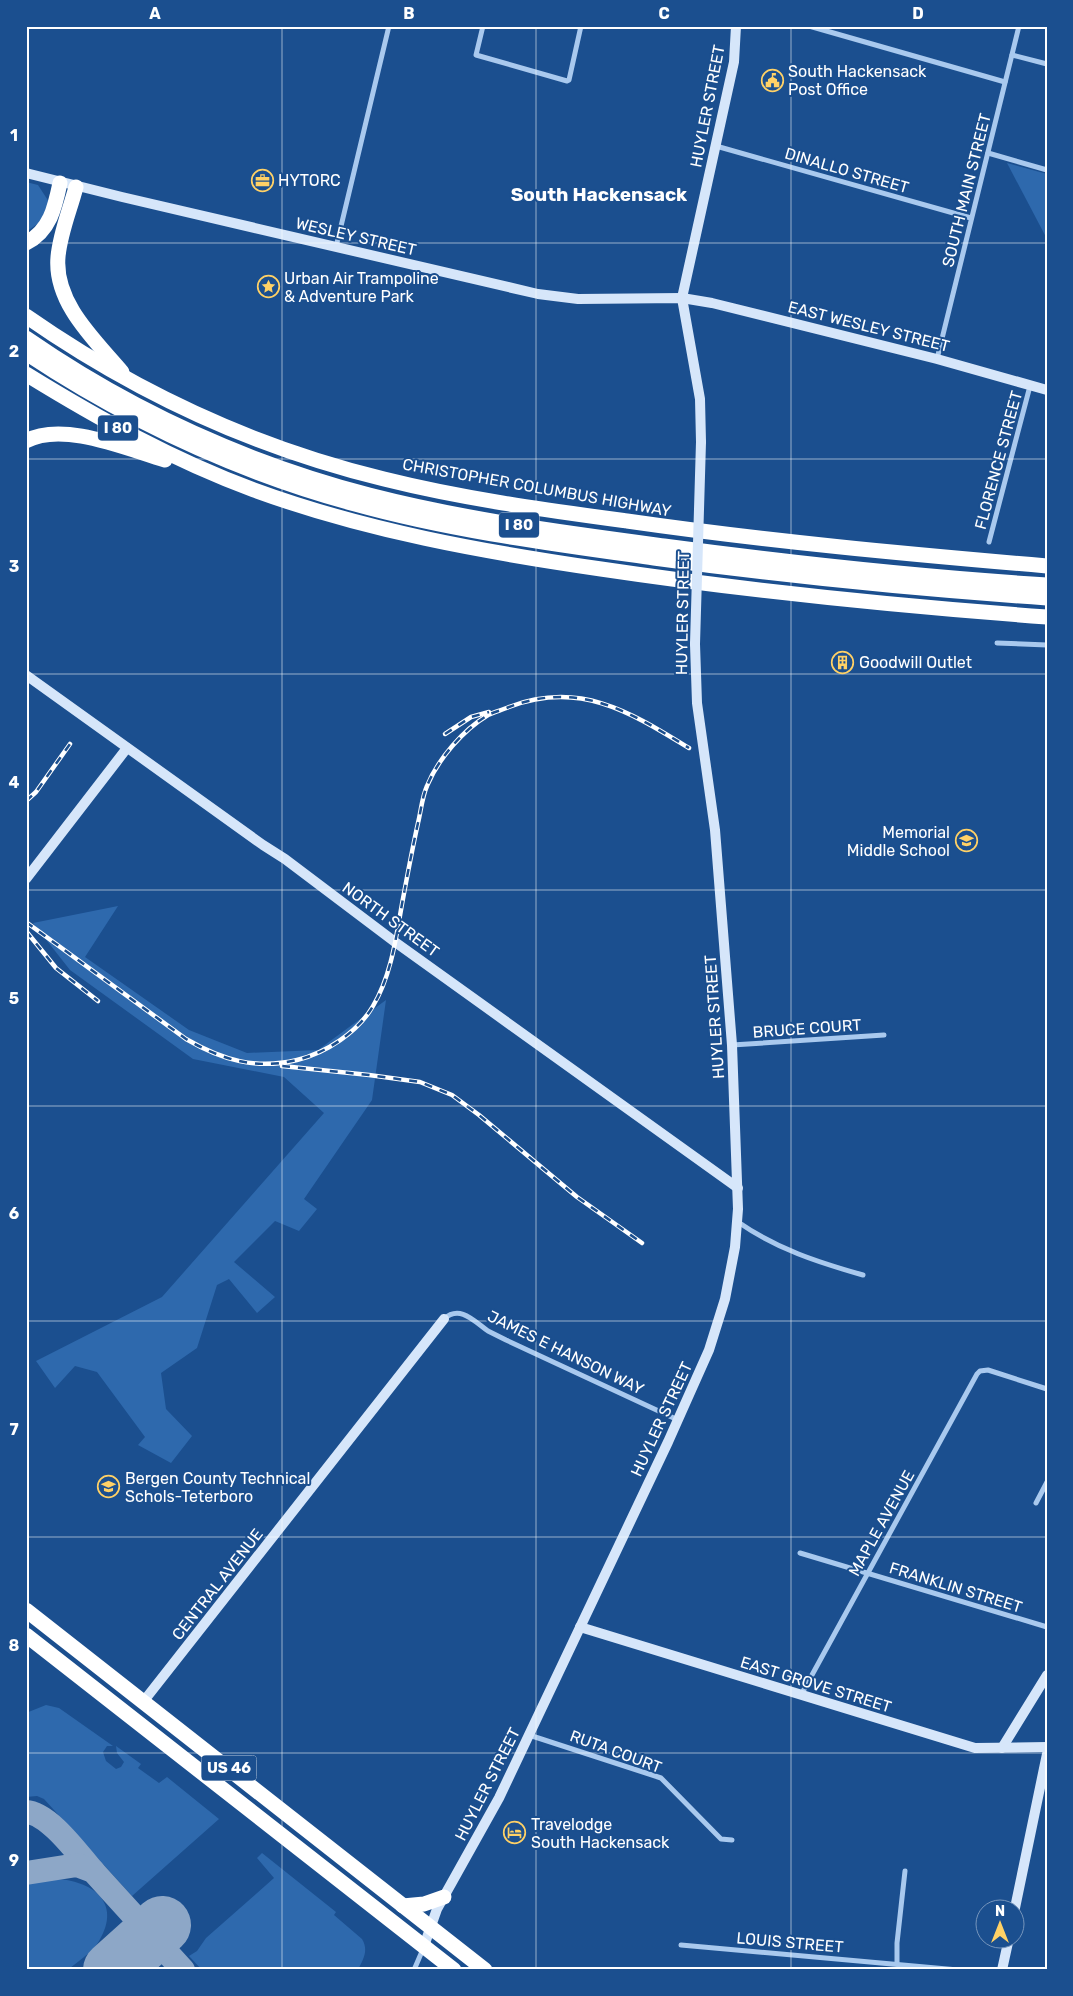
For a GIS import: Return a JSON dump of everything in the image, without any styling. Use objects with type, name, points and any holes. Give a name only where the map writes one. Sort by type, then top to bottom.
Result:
[{"type":"highway","points":[[26,243],[44,228],[52,216],[60,182]]},
{"type":"highway","points":[[76,186],[60,243],[58,274],[62,288],[78,320],[128,380]]},
{"type":"highway","name":"CHRISTOPHER COLUMBUS HIGHWAY","points":[[26,316],[72,347],[128,380],[209,420],[274,446],[356,472],[446,493],[569,513],[707,532],[892,553],[1047,566]]},
{"type":"highway","name":"I 80","points":[[26,338],[111,391],[166,420],[223,446],[311,478],[401,503],[508,523],[688,550],[859,569],[1047,585]]},
{"type":"highway","name":"I 80","points":[[26,353],[116,408],[193,446],[295,486],[386,512],[510,536],[691,563],[886,585],[1047,598]]},
{"type":"highway","name":"I 80","points":[[26,374],[109,424],[214,474],[280,499],[343,518],[421,538],[517,556],[643,576],[915,606],[1047,617]]},
{"type":"highway","points":[[26,441],[47,434],[64,433],[86,437],[214,474]]},
{"type":"highway","name":"US 46","points":[[26,1610],[485,1970]]},
{"type":"highway","name":"US 46","points":[[26,1635],[424,1946],[448,1968]]},
{"type":"highway","points":[[288,1839],[349,1876],[407,1920],[430,1927]]},
{"type":"highway","points":[[404,1906],[424,1904],[444,1897]]},
{"type":"highway","points":[[424,1946],[449,1954],[469,1970]]},
{"type":"street","points":[[336,247],[389,26]]},
{"type":"street","points":[[483,26],[476,55],[568,80],[581,26]]},
{"type":"street","name":"HUYLER STREET","points":[[424,1946],[437,1909],[496,1803],[678,1420],[718,1325],[732,1265],[737,1222],[738,1188],[732,1045],[714,830],[697,703],[695,644],[701,442],[700,400],[682,298],[734,62],[736,26]]},
{"type":"street","points":[[809,26],[1005,82]]},
{"type":"street","name":"SOUTH MAIN STREET","points":[[937,359],[1019,26]]},
{"type":"street","points":[[1012,55],[1047,64]]},
{"type":"street","name":"DINALLO STREET","points":[[715,146],[971,218]]},
{"type":"street","points":[[988,153],[1047,170]]},
{"type":"street","name":"WESLEY STREET","points":[[26,174],[559,297],[578,299],[682,298]]},
{"type":"street","name":"EAST WESLEY STREET","points":[[682,298],[754,313],[937,359],[1047,390]]},
{"type":"street","name":"FLORENCE STREET","points":[[989,542],[1030,385]]},
{"type":"street","points":[[997,643],[1047,645]]},
{"type":"street","name":"NORTH STREET","points":[[26,675],[263,846],[285,859],[395,942],[738,1188]]},
{"type":"street","points":[[26,879],[127,748]]},
{"type":"street","name":"BRUCE COURT","points":[[732,1045],[884,1035]]},
{"type":"street","points":[[737,1222],[792,1253],[863,1275]]},
{"type":"street","name":"JAMES E HANSON WAY","points":[[444,1319],[453,1312],[461,1313],[470,1317],[490,1332],[678,1420]]},
{"type":"street","name":"CENTRAL AVENUE","points":[[143,1702],[444,1319]]},
{"type":"street","name":"MAPLE AVENUE","points":[[800,1695],[977,1374],[980,1371],[988,1370],[1047,1389]]},
{"type":"street","points":[[1036,1503],[1047,1482]]},
{"type":"street","name":"FRANKLIN STREET","points":[[800,1553],[1047,1627]]},
{"type":"street","name":"EAST GROVE STREET","points":[[580,1627],[975,1748],[1047,1747]]},
{"type":"street","points":[[1002,1748],[1047,1675]]},
{"type":"street","name":"RUTA COURT","points":[[529,1735],[661,1778],[720,1839],[732,1840]]},
{"type":"street","points":[[1017,1898],[1047,1754]]},
{"type":"street","points":[[897,1964],[897,1943],[905,1871]]},
{"type":"street","name":"LOUIS STREET","points":[[681,1945],[958,1970]]},
{"type":"street","points":[[414,1970],[424,1946]]},
{"type":"street","points":[[1002,1970],[1007,1948]]},
{"type":"shaded area","points":[[1007,163],[1047,174],[1047,239]]},
{"type":"shaded area","points":[[26,182],[38,185],[49,202],[40,222],[26,232]]},
{"type":"shaded area","points":[[118,906],[85,957],[189,1030],[247,1053],[318,1050],[386,1000],[372,1100],[304,1199],[317,1209],[299,1231],[275,1221],[234,1262],[275,1297],[257,1313],[229,1279],[217,1285],[197,1348],[161,1373],[166,1409],[192,1436],[171,1463],[138,1445],[145,1437],[97,1372],[75,1366],[55,1388],[36,1361],[162,1297],[324,1113],[284,1077],[193,1059],[70,970],[33,923]]},
{"type":"shaded area","points":[[46,1705],[59,1708],[113,1746],[107,1746],[103,1752],[106,1761],[116,1769],[121,1767],[124,1762],[117,1753],[116,1746],[141,1764],[138,1768],[159,1783],[167,1777],[219,1819],[132,1896],[44,1799],[37,1796],[26,1797],[26,1713]]},
{"type":"shaded area","points":[[262,1853],[336,1912],[334,1915],[362,1939],[365,1951],[358,1970],[202,1970],[189,1956],[197,1951],[206,1938],[274,1878],[257,1858]]},
{"type":"shaded area","points":[[55,1879],[68,1880],[80,1884],[100,1896],[105,1905],[107,1915],[105,1927],[93,1949],[68,1970],[26,1970],[26,1884]]},
{"type":"taxiway","points":[[26,1812],[44,1819],[71,1845],[93,1871]]},
{"type":"taxiway","points":[[26,1873],[77,1865],[93,1871],[183,1970]]},
{"type":"runway","points":[[112,1970],[162,1925]]},
{"type":"railway","points":[[26,922],[186,1039],[199,1046],[226,1058],[253,1063],[282,1063],[297,1060],[330,1047],[350,1033],[373,1006],[389,970],[425,790],[452,746],[479,721],[493,713],[535,700],[559,697],[582,699],[604,704],[625,712],[689,748]]},
{"type":"railway","points":[[445,734],[471,717],[489,712]]},
{"type":"railway","points":[[26,801],[36,792],[70,744]]},
{"type":"railway","points":[[26,931],[56,968],[98,1001]]},
{"type":"railway","points":[[282,1066],[420,1082],[452,1095],[479,1115],[577,1197],[642,1243]]},
{"type":"place","name":"South Hackensack Post Office","points":[[772,80]]},
{"type":"place","name":"HYTORC","points":[[262,180]]},
{"type":"place","name":"Urban Air Trampoline & Adventure Park","points":[[268,287]]},
{"type":"place","name":"Goodwill Outlet","points":[[843,662]]},
{"type":"place","name":"Memorial Middle School","points":[[966,841]]},
{"type":"place","name":"Bergen County Technical Schols-Teterboro","points":[[109,1487]]},
{"type":"place","name":"Travelodge South Hackensack","points":[[515,1833]]},
{"type":"district","name":"South Hackensack","points":[[599,194]]}]
